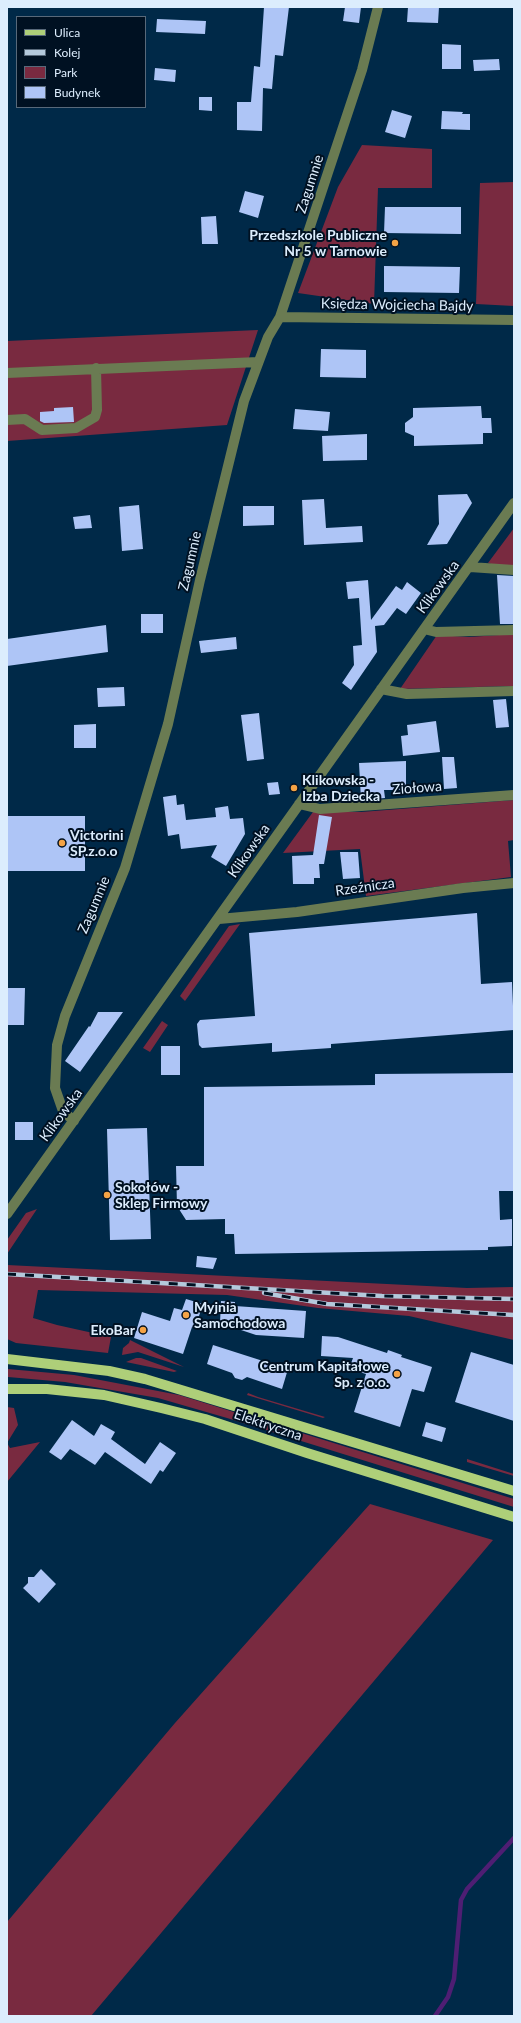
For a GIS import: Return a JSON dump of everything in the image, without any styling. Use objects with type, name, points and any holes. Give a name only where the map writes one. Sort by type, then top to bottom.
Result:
[{"type":"main road","name":"Elektryczna","points":[[7,1359],[109,1371],[145,1379],[514,1491]]},
{"type":"main road","name":"Elektryczna","points":[[7,1389],[47,1389],[104,1395],[205,1419],[514,1517]]},
{"type":"street","name":"Zagumnie","points":[[74,1121],[63,1111],[55,1088],[57,1046],[68,1008],[125,868],[168,724],[221,491],[244,401],[268,337],[280,317],[362,70],[378,7]]},
{"type":"street","name":"Księdza Wojciecha Bajdy","points":[[280,317],[514,320]]},
{"type":"street","points":[[7,373],[258,362]]},
{"type":"street","points":[[7,420],[25,419],[42,430],[76,428],[95,417],[97,410],[96,368]]},
{"type":"street","name":"Klikowska","points":[[7,1214],[381,689],[470,567],[514,503]]},
{"type":"street","points":[[470,567],[514,570]]},
{"type":"street","points":[[424,629],[436,632],[514,630]]},
{"type":"street","points":[[381,689],[407,694],[514,691]]},
{"type":"street","name":"Ziołowa","points":[[299,804],[320,809],[514,795]]},
{"type":"street","name":"Rzeźnicza","points":[[219,918],[297,912],[455,889],[514,883]]},
{"type":"green space","points":[[362,145],[432,149],[432,188],[378,188],[374,304],[298,293],[338,187]]},
{"type":"green space","points":[[514,182],[514,306],[476,304],[480,183]]},
{"type":"green space","points":[[258,330],[227,425],[7,441],[7,341]]},
{"type":"green space","points":[[514,528],[514,566],[498,566],[488,563]]},
{"type":"green space","points":[[514,634],[514,686],[400,689],[437,635],[469,637]]},
{"type":"green space","points":[[514,800],[514,840],[508,841],[511,877],[366,896],[360,849],[283,853],[313,812],[361,812]]},
{"type":"green space","points":[[240,924],[185,1001],[180,996],[229,926]]},
{"type":"green space","points":[[162,1021],[168,1025],[150,1052],[143,1048]]},
{"type":"green space","points":[[37,1209],[7,1254],[7,1240],[26,1213]]},
{"type":"green space","points":[[7,1265],[467,1288],[514,1287],[514,1340],[409,1316],[318,1308],[227,1295],[38,1290],[33,1318],[111,1337],[108,1353],[16,1343],[7,1339]]},
{"type":"green space","points":[[130,1340],[184,1367],[138,1352],[122,1355],[123,1348],[129,1343]]},
{"type":"green space","points":[[136,1358],[141,1358],[177,1371],[174,1372],[126,1362]]},
{"type":"green space","points":[[8,1369],[74,1375],[179,1395],[514,1499],[514,1507],[158,1398],[65,1382],[8,1377]]},
{"type":"green space","points":[[248,1393],[325,1417],[323,1418],[247,1395]]},
{"type":"green space","points":[[7,1407],[14,1408],[18,1425],[7,1443]]},
{"type":"green space","points":[[40,1442],[7,1482],[7,1443],[10,1448]]},
{"type":"green space","points":[[467,1459],[514,1474],[514,1476],[467,1462]]},
{"type":"green space","points":[[370,1504],[493,1540],[91,2016],[7,2016],[7,1922],[175,1723]]},
{"type":"building","points":[[264,7],[289,7],[283,56],[275,55],[272,89],[263,88],[262,131],[237,130],[237,102],[251,102],[254,66],[260,67]]},
{"type":"building","points":[[345,7],[361,7],[359,23],[343,21]]},
{"type":"building","points":[[408,7],[439,7],[438,23],[407,22]]},
{"type":"building","points":[[157,19],[206,21],[205,34],[156,32]]},
{"type":"building","points":[[442,44],[461,45],[461,69],[442,69]]},
{"type":"building","points":[[499,59],[500,70],[474,71],[473,60]]},
{"type":"building","points":[[155,68],[176,70],[175,82],[154,80]]},
{"type":"building","points":[[199,97],[212,97],[212,111],[199,110]]},
{"type":"building","points":[[392,110],[412,116],[405,138],[385,132]]},
{"type":"building","points":[[442,111],[463,112],[462,114],[470,114],[470,130],[441,129]]},
{"type":"building","points":[[245,191],[264,196],[258,218],[239,212]]},
{"type":"building","points":[[385,207],[461,207],[461,234],[384,233]]},
{"type":"building","points":[[216,216],[218,244],[202,244],[201,217]]},
{"type":"building","points":[[384,266],[460,267],[459,293],[384,292]]},
{"type":"building","points":[[321,349],[366,350],[366,378],[320,377]]},
{"type":"building","points":[[481,406],[482,418],[491,418],[492,433],[483,433],[483,444],[414,446],[414,436],[405,432],[405,423],[413,417],[413,408]]},
{"type":"building","points":[[73,407],[74,422],[44,423],[40,421],[40,412],[54,411],[54,408]]},
{"type":"building","points":[[295,409],[330,412],[328,431],[293,429]]},
{"type":"building","points":[[367,434],[367,460],[323,461],[322,436]]},
{"type":"building","points":[[467,494],[472,503],[447,544],[427,545],[439,524],[438,495]]},
{"type":"building","points":[[324,499],[326,528],[362,526],[363,542],[304,545],[302,500]]},
{"type":"building","points":[[139,505],[143,549],[122,551],[119,507]]},
{"type":"building","points":[[243,506],[274,506],[274,525],[243,526]]},
{"type":"building","points":[[90,515],[92,528],[75,529],[73,517]]},
{"type":"building","points":[[497,575],[514,576],[514,624],[500,624]]},
{"type":"building","points":[[368,580],[371,620],[396,586],[402,590],[407,582],[421,593],[406,614],[397,608],[384,625],[375,626],[377,652],[351,690],[342,683],[354,665],[353,646],[362,645],[359,598],[348,599],[346,582]]},
{"type":"building","points":[[141,614],[163,614],[163,633],[141,633]]},
{"type":"building","points":[[106,625],[108,652],[7,666],[7,639]]},
{"type":"building","points":[[236,637],[237,649],[201,653],[199,641]]},
{"type":"building","points":[[124,687],[125,706],[98,707],[97,688]]},
{"type":"building","points":[[506,699],[509,727],[496,728],[493,700]]},
{"type":"building","points":[[259,713],[264,759],[247,761],[241,715]]},
{"type":"building","points":[[436,721],[440,752],[403,756],[401,736],[408,735],[407,725]]},
{"type":"building","points":[[96,724],[96,748],[74,748],[74,725]]},
{"type":"building","points":[[442,757],[454,757],[457,788],[444,789]]},
{"type":"building","points":[[406,761],[406,790],[384,790],[385,798],[361,800],[359,763]]},
{"type":"building","points":[[278,782],[280,794],[269,795],[267,783]]},
{"type":"building","points":[[176,795],[177,805],[184,804],[186,820],[216,817],[215,808],[228,806],[230,819],[243,818],[245,834],[226,866],[211,857],[217,845],[181,849],[179,834],[168,836],[163,797]]},
{"type":"building","points":[[319,815],[332,817],[324,864],[319,864],[320,878],[314,878],[314,884],[293,884],[292,856],[313,855]]},
{"type":"building","points":[[7,816],[85,816],[85,871],[7,871]]},
{"type":"building","points":[[340,852],[358,852],[360,878],[343,879]]},
{"type":"building","points":[[477,913],[481,984],[512,982],[514,1030],[331,1044],[331,1048],[272,1052],[272,1043],[202,1048],[199,1045],[197,1024],[200,1020],[255,1016],[249,933]]},
{"type":"building","points":[[8,988],[25,988],[24,1025],[7,1025]]},
{"type":"building","points":[[98,1012],[123,1012],[80,1072],[65,1061],[89,1026],[90,1027]]},
{"type":"building","points":[[161,1046],[180,1046],[180,1075],[161,1075]]},
{"type":"building","points":[[514,1073],[514,1191],[499,1191],[500,1220],[512,1219],[512,1246],[488,1247],[488,1250],[235,1254],[234,1234],[225,1234],[225,1219],[186,1220],[177,1206],[176,1166],[204,1166],[204,1087],[375,1085],[375,1074]]},
{"type":"building","points":[[15,1122],[33,1122],[33,1140],[15,1140]]},
{"type":"building","points":[[147,1128],[151,1239],[110,1240],[107,1129]]},
{"type":"building","points":[[197,1256],[217,1258],[213,1269],[196,1267]]},
{"type":"building","points":[[186,1299],[203,1304],[195,1328],[192,1327],[183,1354],[134,1338],[142,1312],[170,1321],[174,1308],[182,1310]]},
{"type":"building","points":[[221,1301],[235,1302],[235,1306],[306,1311],[304,1338],[256,1335],[220,1323]]},
{"type":"building","points":[[322,1336],[338,1337],[387,1353],[388,1350],[402,1355],[401,1357],[432,1367],[424,1392],[412,1389],[400,1427],[354,1412],[366,1374],[349,1369],[353,1358],[321,1356]]},
{"type":"building","points":[[213,1345],[288,1369],[282,1389],[247,1377],[242,1380],[235,1378],[232,1373],[207,1364]]},
{"type":"building","points":[[471,1352],[514,1365],[514,1421],[455,1402]]},
{"type":"building","points":[[72,1420],[94,1436],[101,1424],[115,1432],[111,1439],[145,1464],[160,1442],[176,1453],[163,1472],[160,1470],[151,1484],[105,1452],[95,1465],[70,1449],[61,1460],[49,1452]]},
{"type":"building","points":[[426,1422],[446,1428],[442,1442],[422,1436]]},
{"type":"building","points":[[41,1569],[56,1584],[39,1603],[23,1588],[28,1583],[28,1577],[34,1577]]},
{"type":"waterway","points":[[435,2016],[448,1997],[454,1979],[461,1900],[467,1889],[514,1838]]},
{"type":"railway","points":[[7,1274],[382,1296],[514,1299]]},
{"type":"railway","points":[[264,1293],[327,1304],[514,1315]]},
{"type":"place","name":"Przedszkole Publiczne Nr 5 w Tarnowie","points":[[395,243]]},
{"type":"place","name":"Klikowska - Izba Dziecka","points":[[294,788]]},
{"type":"place","name":"Victorini SP.z.o.o","points":[[62,843]]},
{"type":"place","name":"Sokołów - Sklep Firmowy","points":[[107,1195]]},
{"type":"place","name":"Myjnia Samochodowa","points":[[186,1315]]},
{"type":"place","name":"EkoBar","points":[[143,1330]]},
{"type":"place","name":"Centrum Kapitałowe Sp. z o.o.","points":[[397,1374]]}]
